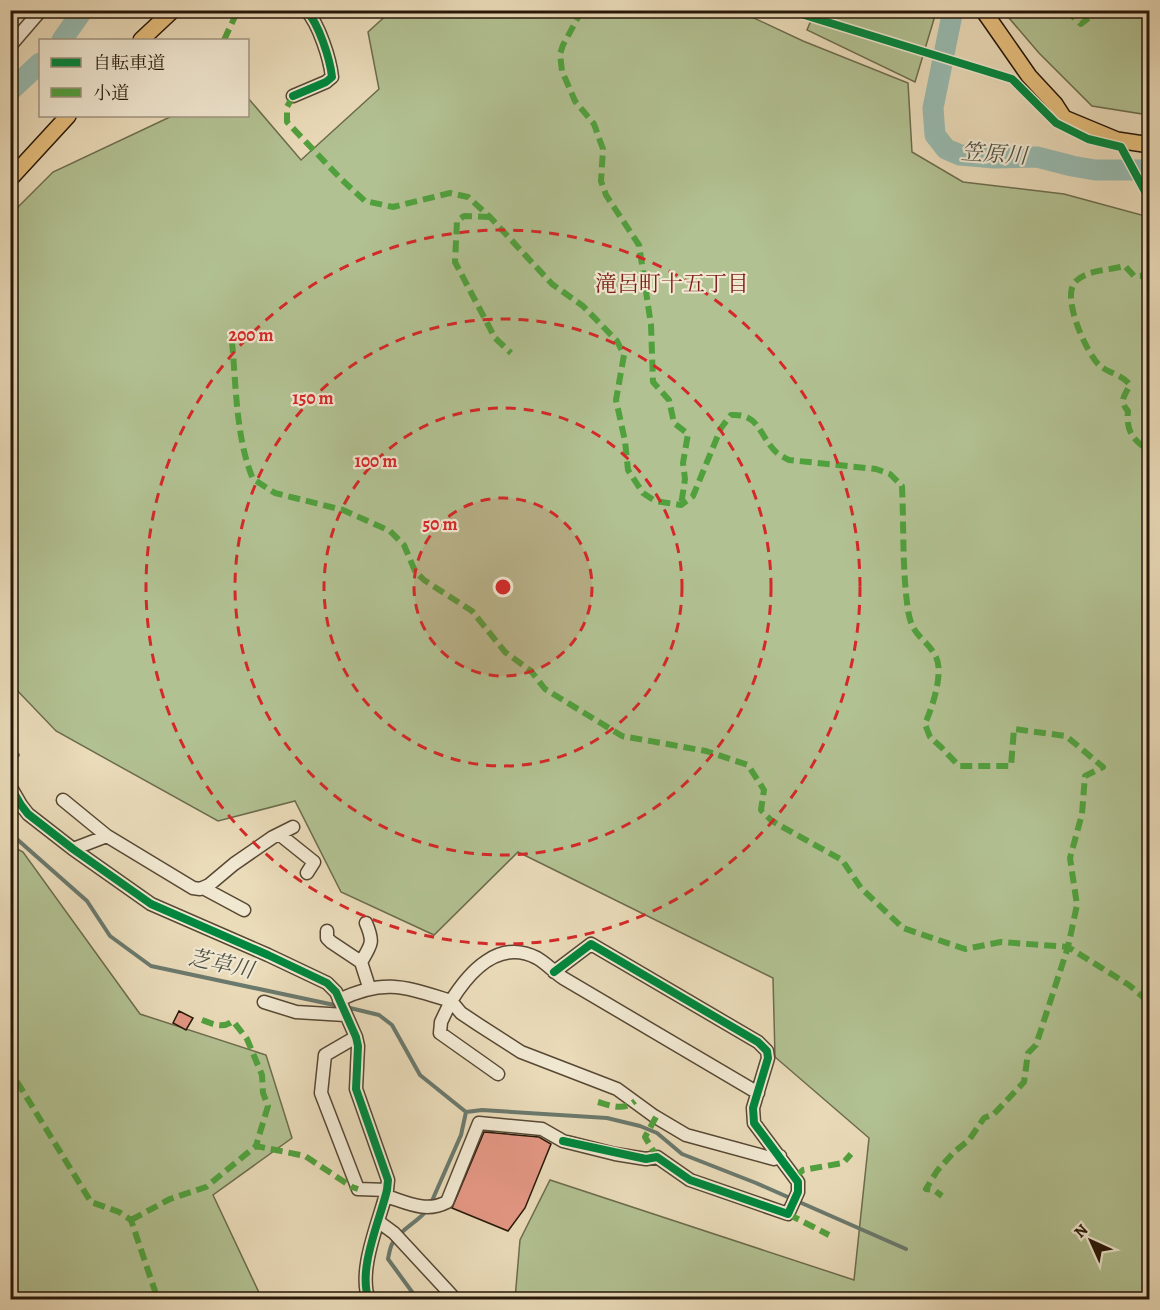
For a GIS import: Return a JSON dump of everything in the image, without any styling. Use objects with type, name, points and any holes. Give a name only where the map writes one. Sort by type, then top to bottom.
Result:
[{"type":"main road","points":[[142,39],[173,10]]},
{"type":"main road","points":[[983,10],[1029,76],[1055,104],[1064,118],[1117,141],[1149,145]]},
{"type":"main road","points":[[10,179],[67,117]]},
{"type":"street","points":[[10,46],[41,10]]},
{"type":"street","points":[[293,96],[326,82],[332,77],[322,41],[306,10]]},
{"type":"street","points":[[10,786],[28,814],[151,904],[248,945],[327,983],[336,992],[358,1046],[356,1089],[387,1171],[387,1193],[365,1277],[366,1293],[369,1299]]},
{"type":"street","points":[[63,800],[107,836],[193,888],[203,888],[209,885],[234,864],[292,827]]},
{"type":"street","points":[[279,834],[314,862],[307,873]]},
{"type":"street","points":[[73,849],[107,836]]},
{"type":"street","points":[[203,888],[244,910]]},
{"type":"street","points":[[361,962],[372,944],[372,937],[366,923]]},
{"type":"street","points":[[327,931],[327,938],[331,942],[361,962],[369,987]]},
{"type":"street","points":[[356,1037],[326,1055],[321,1093],[358,1189],[387,1193],[419,1206],[435,1208],[447,1202],[479,1123],[542,1129],[563,1141],[646,1159],[657,1157],[690,1180],[788,1214],[798,1192],[798,1182],[754,1123],[753,1108],[768,1058],[767,1051],[758,1042],[591,944],[554,972]]},
{"type":"street","points":[[498,1074],[440,1032],[441,1022],[451,1001],[471,973],[484,962],[508,951],[536,958],[554,972],[758,1093]]},
{"type":"street","points":[[339,1000],[369,987],[407,988],[451,1001],[479,1026],[521,1052],[617,1089],[654,1116],[686,1135],[774,1158],[780,1156]]},
{"type":"street","points":[[264,1002],[296,1012],[345,1015]]},
{"type":"street","points":[[379,1222],[398,1237],[456,1299]]},
{"type":"green space","points":[[391,11],[739,11],[803,41],[908,83],[912,152],[963,182],[1064,194],[1149,217],[1149,1299],[515,1299],[520,1240],[550,1180],[854,1280],[869,1138],[775,1057],[773,978],[518,852],[434,935],[341,892],[295,801],[218,821],[56,731],[11,684],[11,214],[53,172],[170,117],[249,117],[249,99],[301,160],[379,89],[368,32]]},
{"type":"green space","points":[[815,11],[931,11],[934,19],[915,82],[807,30]]},
{"type":"green space","points":[[1003,11],[1149,11],[1149,115],[1092,106],[1039,53]]},
{"type":"green space","points":[[10,845],[23,852],[140,1014],[266,1055],[292,1138],[213,1195],[262,1299],[11,1299]]},
{"type":"building","points":[[179,1011],[193,1018],[186,1030],[173,1023]]},
{"type":"building","points":[[484,1132],[539,1137],[551,1144],[525,1208],[508,1231],[452,1208]]},
{"type":"waterway","name":"笠原川","points":[[63,39],[83,10]]},
{"type":"waterway","name":"笠原川","points":[[953,10],[933,108],[935,135],[946,149],[960,155],[994,158],[1037,157],[1095,170],[1150,170]]},
{"type":"waterway","name":"笠原川","points":[[10,91],[39,64]]},
{"type":"waterway","name":"芝草川","points":[[10,747],[18,755],[10,768]]},
{"type":"waterway","name":"芝草川","points":[[10,833],[87,901],[110,936],[151,966],[339,1006]]},
{"type":"waterway","name":"芝草川","points":[[346,1007],[379,1015],[392,1025],[420,1075],[466,1112]]},
{"type":"waterway","points":[[466,1112],[482,1110],[607,1118],[640,1126],[657,1133],[682,1154],[756,1183],[906,1249]]},
{"type":"waterway","points":[[431,1203],[461,1135],[466,1112]]},
{"type":"waterway","points":[[418,1300],[388,1259],[395,1239],[427,1210]]},
{"type":"marked path","points":[[224,39],[238,10]]},
{"type":"marked path","points":[[582,10],[560,54],[562,71],[575,101],[594,124],[603,149],[601,181],[606,195],[639,245],[651,325],[653,382],[669,400],[674,423],[688,434],[683,463],[685,479],[681,505]]},
{"type":"marked path","points":[[1066,10],[1081,24],[1099,10]]},
{"type":"marked path","points":[[293,96],[287,107],[287,122],[365,201],[393,207],[450,193],[468,197],[490,217],[552,284],[583,306],[617,341],[624,355],[616,400],[625,441],[628,470],[643,493],[655,501],[681,505],[693,496],[721,428],[731,415],[741,415],[754,422],[770,446],[789,460],[876,469],[890,474],[902,486],[908,610],[916,632],[936,657],[939,672],[931,709],[925,724],[930,737],[959,766],[1011,766],[1014,729],[1066,736],[1103,767],[1085,776],[1082,814],[1070,858],[1077,905],[1068,947],[1036,1045],[1028,1053],[1024,1082],[994,1114],[984,1118],[969,1140],[954,1152],[937,1171],[926,1189],[934,1190],[942,1196]]},
{"type":"marked path","points":[[490,217],[464,216],[457,221],[455,262],[495,338],[511,353]]},
{"type":"marked path","points":[[1150,270],[1141,276],[1134,276],[1125,266],[1086,275],[1076,281],[1072,288],[1071,298],[1077,323],[1094,358],[1099,365],[1130,385],[1123,401],[1128,411],[1128,425],[1135,439],[1150,452]]},
{"type":"marked path","points":[[232,341],[240,429],[253,479],[275,493],[343,510],[390,531],[404,545],[415,571],[424,580],[472,611],[505,652],[531,671],[545,689],[622,736],[706,751],[748,765],[764,790],[761,810],[772,821],[842,860],[861,888],[903,928],[965,949],[1001,942],[1068,947],[1129,985],[1150,1003]]},
{"type":"marked path","points":[[202,1020],[222,1025],[233,1021],[247,1039],[262,1075],[263,1093],[268,1106],[256,1146]]},
{"type":"marked path","points":[[10,1065],[16,1080],[91,1202],[119,1212],[131,1220],[158,1300]]},
{"type":"marked path","points":[[598,1102],[622,1107],[635,1101]]},
{"type":"marked path","points":[[656,1117],[645,1137],[657,1157]]},
{"type":"marked path","points":[[131,1220],[170,1199],[206,1187],[256,1146],[305,1156],[358,1189]]},
{"type":"marked path","points":[[795,1177],[803,1170],[843,1163],[851,1154]]},
{"type":"marked path","points":[[788,1214],[829,1235]]},
{"type":"cycle path","points":[[293,96],[326,82],[332,77],[323,42],[306,10]]},
{"type":"cycle path","points":[[788,10],[1012,79],[1056,123],[1088,139],[1121,147],[1147,195],[1150,195]]},
{"type":"cycle path","points":[[10,786],[28,814],[151,904],[327,983],[336,992],[356,1037],[358,1046],[356,1089],[388,1180],[368,1260],[366,1288],[369,1300]]},
{"type":"cycle path","points":[[554,972],[591,944],[758,1042],[767,1051],[768,1058],[753,1108],[754,1123],[798,1182],[798,1192],[788,1214],[690,1180],[657,1157],[646,1159],[563,1141]]},
{"type":"district","name":"滝呂町十五丁目","points":[[672,284]]}]
